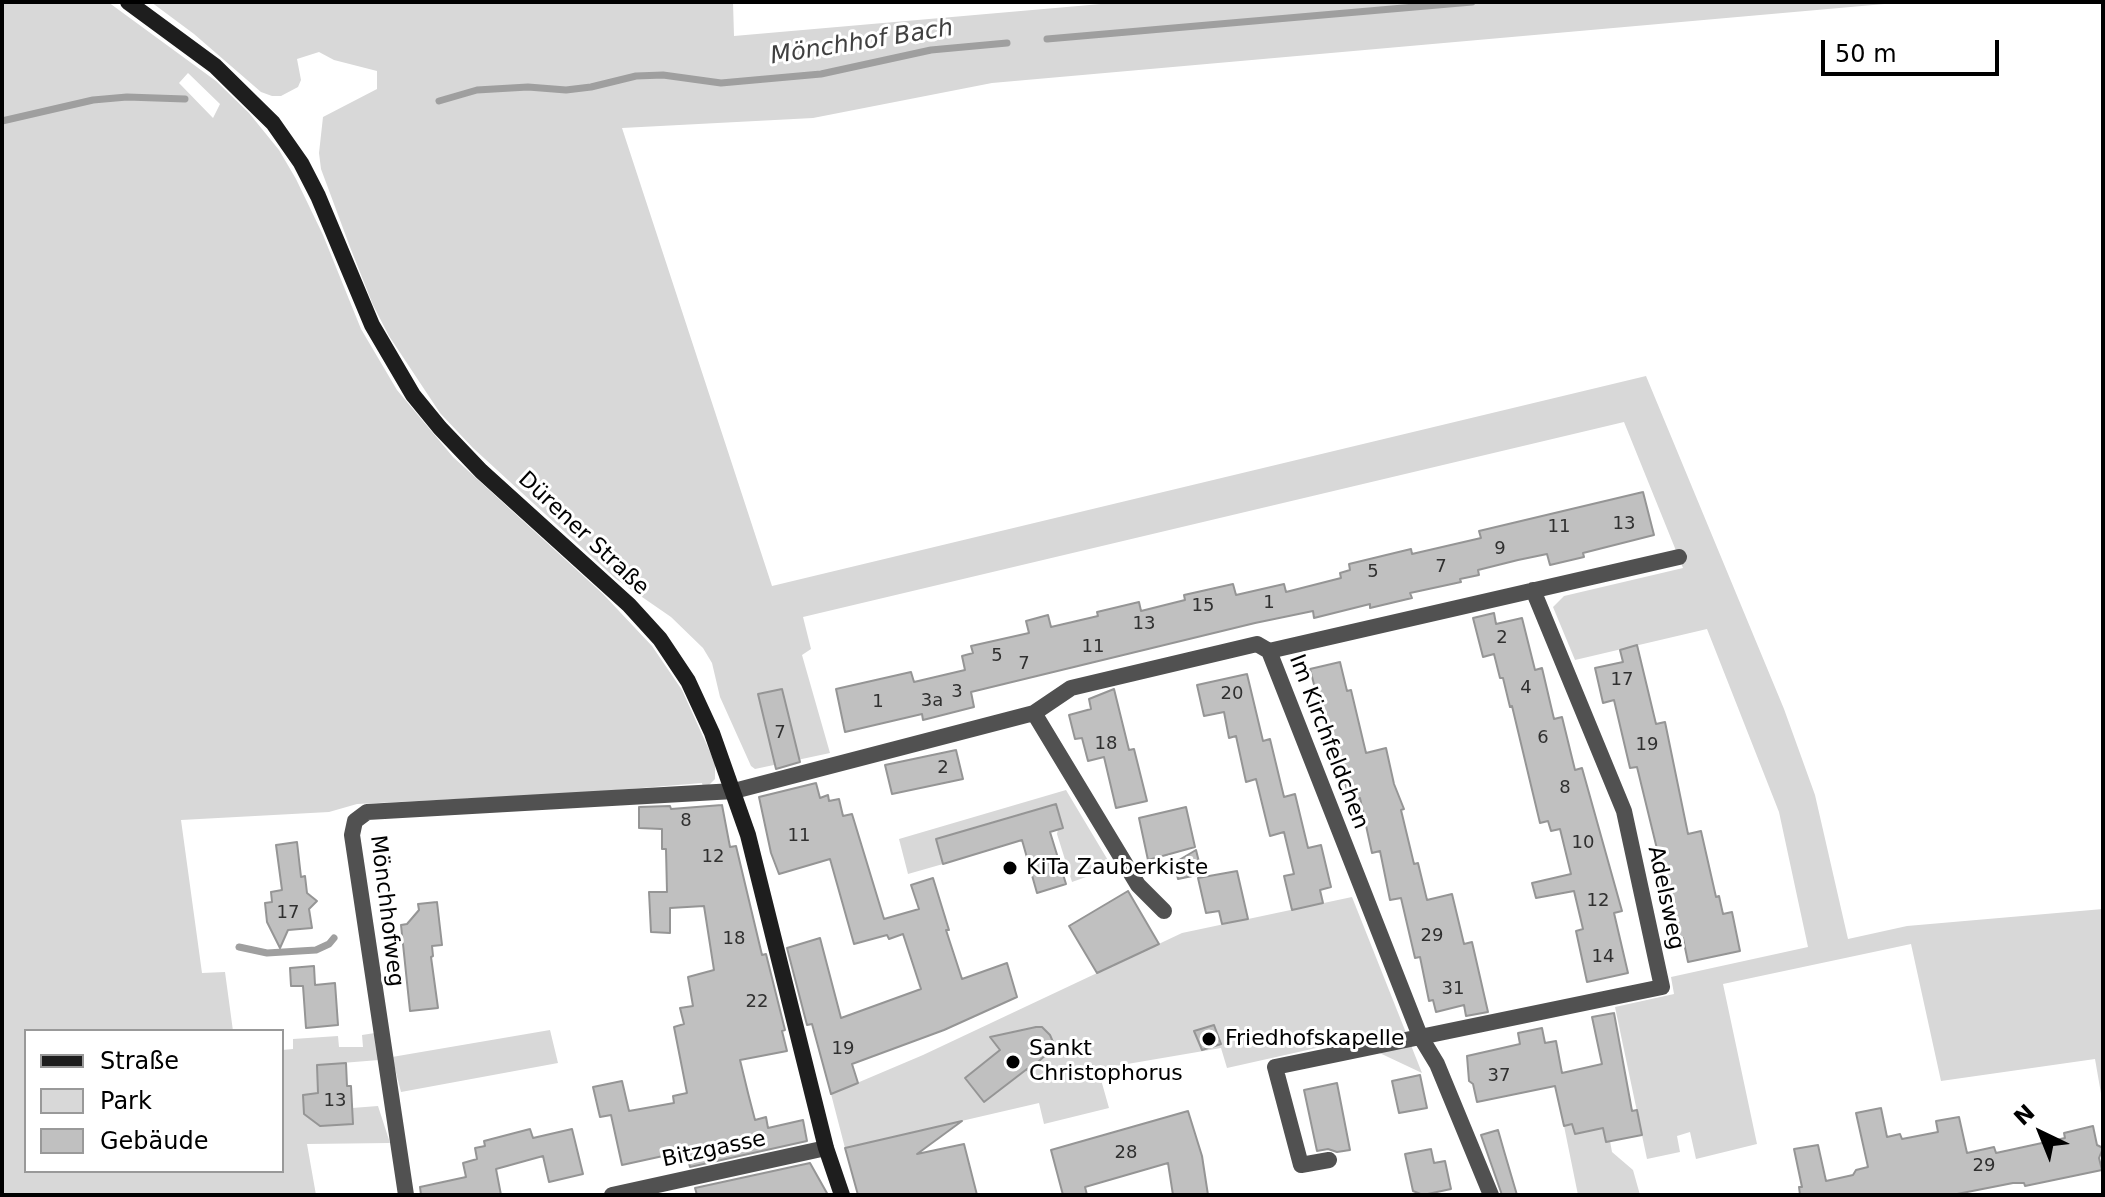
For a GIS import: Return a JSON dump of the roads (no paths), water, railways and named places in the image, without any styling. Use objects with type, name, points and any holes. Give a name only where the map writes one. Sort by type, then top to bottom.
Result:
[{"type":"street","name":"Dürener Straße","points":[[128,2],[215,66],[273,123],[301,163],[318,196],[369,318],[413,395],[481,471],[615,592],[660,639],[695,693],[748,835],[826,1148],[842,1195]]},
{"type":"street","points":[[1269,651],[1679,557]]},
{"type":"street","name":"Adelsweg","points":[[1420,1036],[1662,987],[1624,811],[1533,590]]},
{"type":"street","name":"Im Kirchfeldchen","points":[[734,791],[1034,713],[1071,688],[1257,644],[1269,651],[1420,1036],[1437,1064],[1491,1195]]},
{"type":"street","points":[[1034,713],[1138,885],[1164,911]]},
{"type":"street","name":"Mönchhofweg","points":[[406,1195],[362,909],[352,835],[355,821],[367,812],[378,810],[734,791]]},
{"type":"street","points":[[1329,1160],[1301,1165],[1275,1067],[1420,1036]]},
{"type":"street","name":"Bitzgasse","points":[[612,1195],[826,1148]]},
{"type":"waterway","name":"Mönchhof Bach","points":[[1047,39],[1472,2]]},
{"type":"waterway","name":"Mönchhof Bach","points":[[439,101],[477,90],[528,87],[566,90],[636,76],[663,75],[721,83],[821,74],[931,50],[1007,43]]},
{"type":"waterway","name":"Mönchhof Bach","points":[[2,121],[93,100],[127,97],[185,99]]},
{"type":"waterway","points":[[239,947],[267,953],[316,950],[334,938]]},
{"type":"place","name":"KiTa Zauberkiste","points":[[1010,868]]},
{"type":"place","name":"Friedhofskapelle","points":[[1209,1039]]},
{"type":"place","name":"Sankt Christophorus","points":[[1013,1062]]}]
